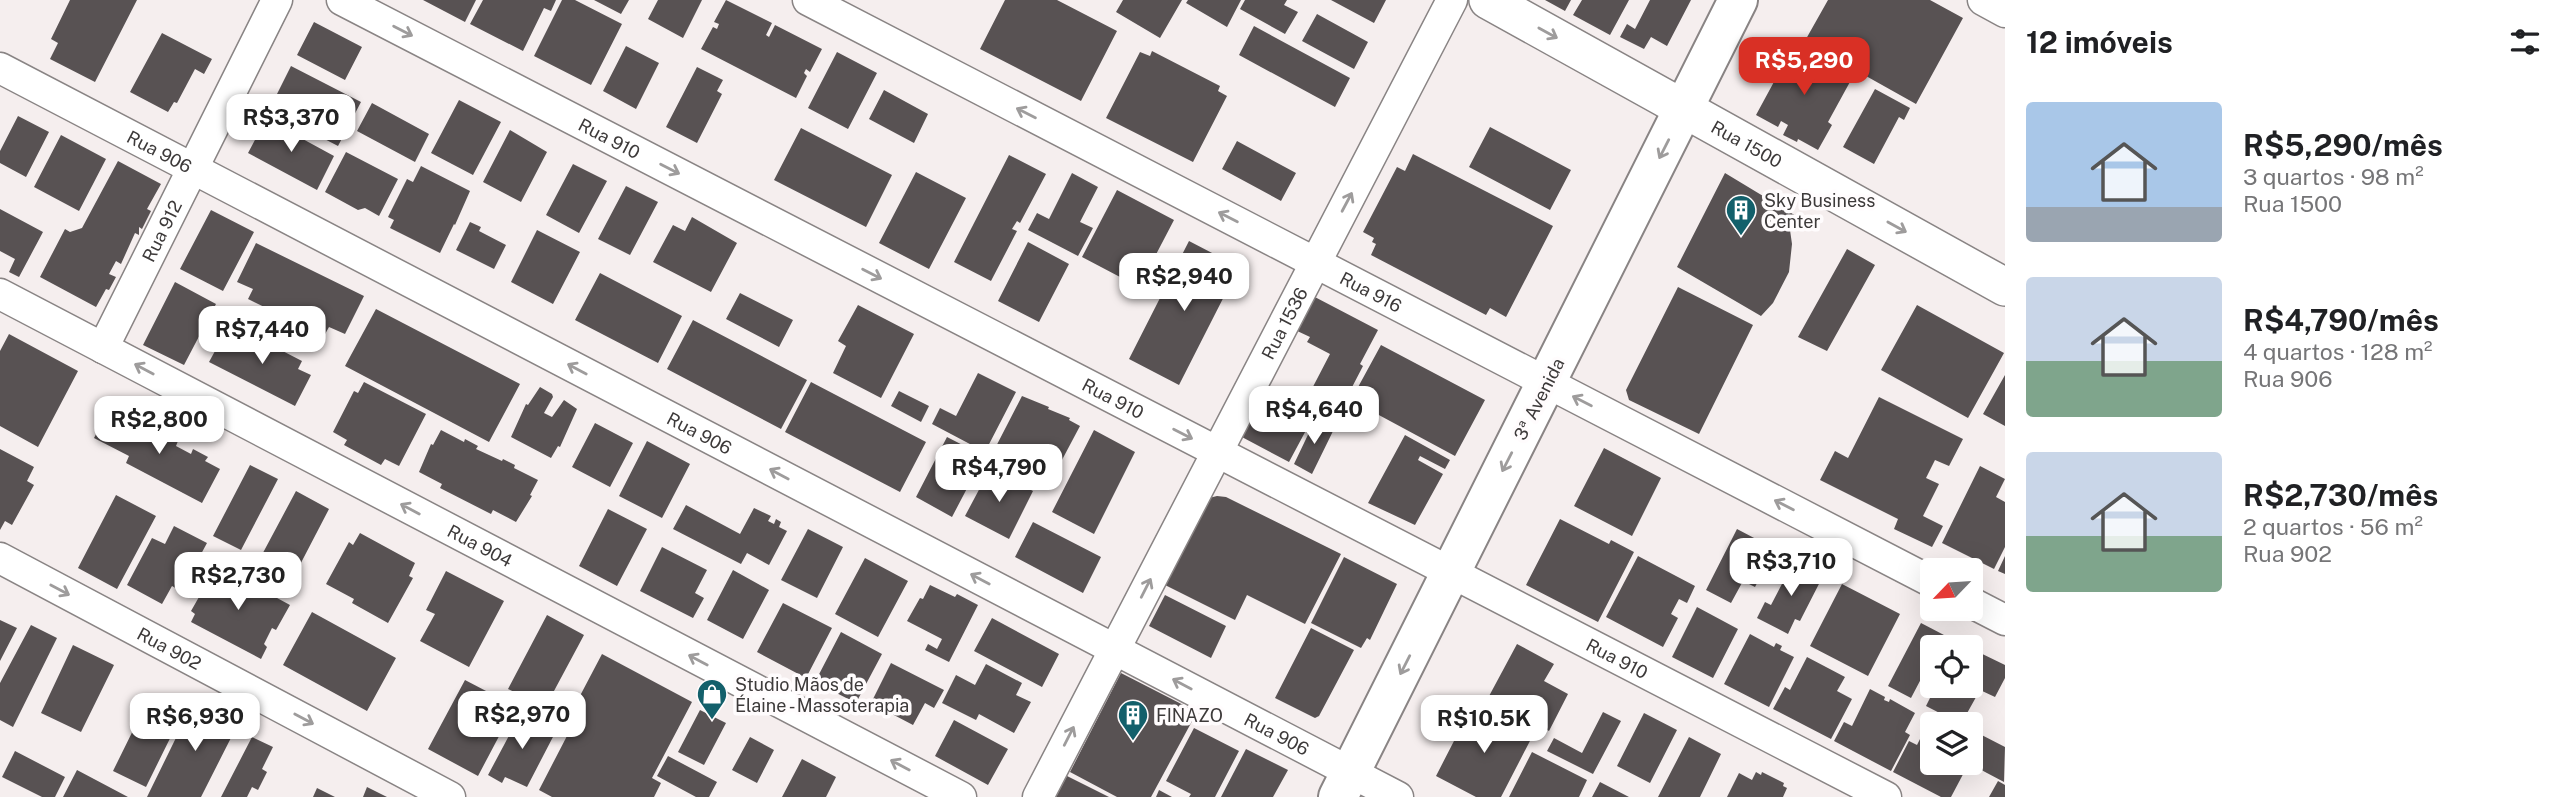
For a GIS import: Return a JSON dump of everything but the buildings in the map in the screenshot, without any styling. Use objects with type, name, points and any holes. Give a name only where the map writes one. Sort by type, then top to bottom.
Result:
[{"type":"main road","name":"3ª Avenida","points":[[1345,785],[1738,0]]},
{"type":"street","name":"Rua 912","points":[[103,348],[277,0]]},
{"type":"street","name":"Rua 910","points":[[342,0],[1886,797]]},
{"type":"street","name":"Rua 916","points":[[808,0],[1920,576]]},
{"type":"street","name":"Rua 1536","points":[[1038,797],[1452,0]]},
{"type":"street","name":"Rua 1500","points":[[1488,0],[2005,288]]},
{"type":"street","points":[[1983,0],[2005,12]]},
{"type":"street","name":"Rua 906","points":[[0,68],[1115,649],[1345,785],[1398,797]]},
{"type":"street","name":"Rua 904","points":[[0,294],[961,797]]},
{"type":"street","name":"Rua 902","points":[[0,558],[450,797]]},
{"type":"street","points":[[1983,609],[2005,620]]},
{"type":"place","name":"Sky Business Center","points":[[1741,237]]},
{"type":"place","name":"Studio Mãos de Élaine - Massoterapia","points":[[712,721]]},
{"type":"place","name":"FINAZO","points":[[1133,742]]}]
